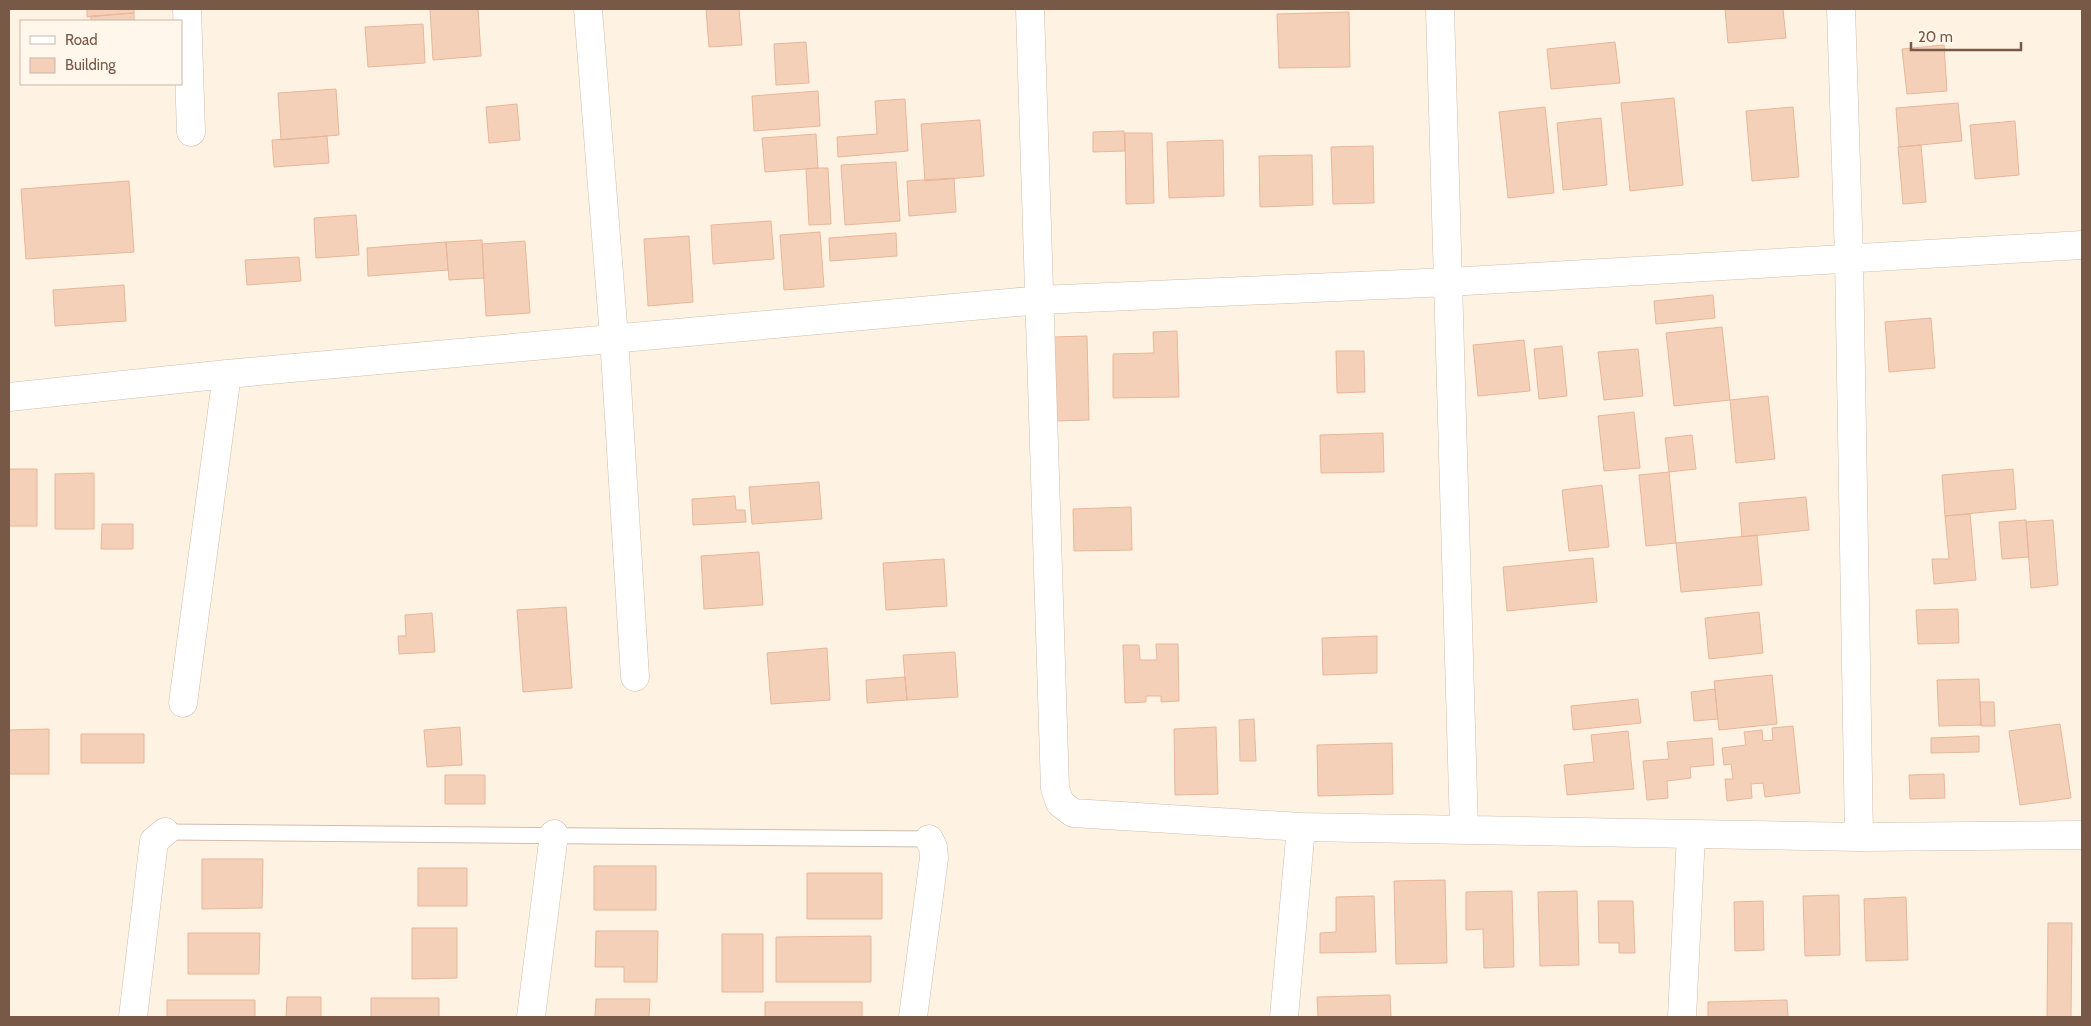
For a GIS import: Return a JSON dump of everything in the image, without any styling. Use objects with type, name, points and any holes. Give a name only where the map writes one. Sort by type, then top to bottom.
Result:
[{"type":"street","points":[[187,9],[191,132]]},
{"type":"street","points":[[588,9],[614,337],[635,677]]},
{"type":"street","points":[[1030,9],[1055,788],[1060,804],[1073,813],[1301,827],[1859,837],[2082,835]]},
{"type":"street","points":[[1440,9],[1464,829]]},
{"type":"street","points":[[1841,9],[1850,257],[1859,837]]},
{"type":"street","points":[[9,397],[614,337],[1040,300],[1449,282],[1850,257],[2082,245]]},
{"type":"street","points":[[183,703],[227,374]]},
{"type":"street","points":[[1284,1017],[1301,827]]},
{"type":"street","points":[[133,1017],[154,842],[165,832]]},
{"type":"street","points":[[530,1017],[554,834]]},
{"type":"street","points":[[1682,1017],[1691,835]]},
{"type":"street","points":[[913,1017],[934,858],[933,848],[929,839]]},
{"type":"lane","points":[[165,832],[554,834],[929,839]]},
{"type":"building","points":[[87,9],[134,9],[134,13],[87,17]]},
{"type":"building","points":[[430,9],[478,9],[481,56],[433,60]]},
{"type":"building","points":[[706,9],[739,9],[742,45],[709,47]]},
{"type":"building","points":[[1725,9],[1783,9],[1786,38],[1728,43]]},
{"type":"building","points":[[1349,12],[1350,67],[1279,68],[1277,14]]},
{"type":"building","points":[[134,13],[134,20],[91,20],[91,16]]},
{"type":"building","points":[[423,24],[425,63],[368,67],[365,27]]},
{"type":"building","points":[[806,42],[809,83],[776,85],[774,44]]},
{"type":"building","points":[[1615,42],[1620,83],[1551,89],[1547,49]]},
{"type":"building","points":[[1944,45],[1947,91],[1907,94],[1902,49]]},
{"type":"building","points":[[336,89],[339,135],[281,140],[278,93]]},
{"type":"building","points":[[818,91],[820,126],[754,131],[752,96]]},
{"type":"building","points":[[1674,98],[1683,185],[1630,191],[1621,103]]},
{"type":"building","points":[[905,99],[908,151],[838,157],[837,137],[877,134],[875,101]]},
{"type":"building","points":[[1958,103],[1962,141],[1899,147],[1896,108]]},
{"type":"building","points":[[517,104],[520,140],[489,143],[486,107]]},
{"type":"building","points":[[1545,107],[1554,193],[1508,198],[1499,112]]},
{"type":"building","points":[[1793,107],[1799,177],[1752,181],[1746,111]]},
{"type":"building","points":[[1601,118],[1607,185],[1563,190],[1557,123]]},
{"type":"building","points":[[980,120],[984,176],[925,181],[921,124]]},
{"type":"building","points":[[2015,121],[2019,175],[1975,179],[1970,125]]},
{"type":"building","points":[[1124,131],[1125,151],[1093,152],[1093,132]]},
{"type":"building","points":[[1125,133],[1152,133],[1154,203],[1126,204]]},
{"type":"building","points":[[816,134],[818,168],[765,172],[762,138]]},
{"type":"building","points":[[327,136],[329,163],[274,167],[272,140]]},
{"type":"building","points":[[1223,140],[1224,196],[1169,198],[1167,142]]},
{"type":"building","points":[[1921,145],[1926,202],[1903,204],[1898,147]]},
{"type":"building","points":[[1373,146],[1374,203],[1333,204],[1331,147]]},
{"type":"building","points":[[1312,155],[1313,205],[1260,207],[1259,156]]},
{"type":"building","points":[[896,162],[900,221],[845,225],[841,165]]},
{"type":"building","points":[[828,168],[831,224],[809,225],[806,169]]},
{"type":"building","points":[[954,178],[956,212],[909,216],[907,181]]},
{"type":"building","points":[[129,181],[134,252],[26,259],[21,189]]},
{"type":"building","points":[[356,215],[359,255],[316,258],[314,218]]},
{"type":"building","points":[[771,221],[774,259],[713,264],[711,225]]},
{"type":"building","points":[[820,232],[824,287],[784,290],[780,235]]},
{"type":"building","points":[[896,233],[897,256],[830,261],[829,238]]},
{"type":"building","points":[[689,236],[693,302],[648,306],[644,239]]},
{"type":"building","points":[[482,240],[484,278],[449,280],[446,242]]},
{"type":"building","points":[[525,241],[530,313],[486,316],[482,244]]},
{"type":"building","points":[[446,242],[448,270],[368,276],[367,248]]},
{"type":"building","points":[[299,257],[301,281],[247,285],[245,260]]},
{"type":"building","points":[[124,285],[126,321],[55,326],[53,290]]},
{"type":"building","points":[[1713,295],[1715,318],[1656,324],[1654,301]]},
{"type":"building","points":[[1931,318],[1935,368],[1889,372],[1885,322]]},
{"type":"building","points":[[1722,327],[1730,400],[1674,406],[1666,333]]},
{"type":"building","points":[[1177,331],[1179,397],[1113,398],[1113,354],[1154,353],[1153,332]]},
{"type":"building","points":[[1087,336],[1089,420],[1055,421],[1053,337]]},
{"type":"building","points":[[1524,340],[1530,391],[1478,396],[1473,345]]},
{"type":"building","points":[[1562,346],[1567,396],[1539,399],[1534,349]]},
{"type":"building","points":[[1638,349],[1643,396],[1604,400],[1598,352]]},
{"type":"building","points":[[1336,351],[1364,351],[1365,392],[1337,393]]},
{"type":"building","points":[[1768,396],[1775,459],[1736,463],[1730,400]]},
{"type":"building","points":[[1634,412],[1640,468],[1604,471],[1598,416]]},
{"type":"building","points":[[1383,433],[1384,472],[1321,473],[1320,435]]},
{"type":"building","points":[[1692,435],[1696,469],[1669,472],[1665,438]]},
{"type":"building","points":[[9,469],[37,469],[37,526],[9,526]]},
{"type":"building","points":[[2013,469],[2016,509],[1945,516],[1942,475]]},
{"type":"building","points":[[1669,472],[1676,543],[1646,546],[1639,475]]},
{"type":"building","points":[[94,473],[94,529],[55,529],[55,474]]},
{"type":"building","points":[[819,482],[822,519],[752,524],[749,487]]},
{"type":"building","points":[[1602,485],[1609,547],[1569,551],[1562,490]]},
{"type":"building","points":[[735,496],[736,510],[745,510],[746,522],[693,525],[692,499]]},
{"type":"building","points":[[1806,497],[1809,530],[1742,537],[1739,503]]},
{"type":"building","points":[[1131,507],[1132,550],[1074,551],[1073,509]]},
{"type":"building","points":[[1970,514],[1976,580],[1934,584],[1932,559],[1949,559],[1945,516]]},
{"type":"building","points":[[2026,520],[2029,557],[2002,559],[1999,522]]},
{"type":"building","points":[[2053,520],[2058,585],[2031,588],[2026,522]]},
{"type":"building","points":[[102,524],[133,524],[133,549],[101,549]]},
{"type":"building","points":[[1757,535],[1762,585],[1681,592],[1676,543]]},
{"type":"building","points":[[759,552],[763,605],[704,609],[701,556]]},
{"type":"building","points":[[1593,558],[1597,602],[1507,611],[1503,567]]},
{"type":"building","points":[[944,559],[947,606],[886,610],[883,563]]},
{"type":"building","points":[[566,607],[572,688],[523,692],[517,610]]},
{"type":"building","points":[[1958,609],[1959,643],[1918,644],[1916,610]]},
{"type":"building","points":[[1759,612],[1763,653],[1709,659],[1705,618]]},
{"type":"building","points":[[432,613],[435,652],[399,654],[398,636],[406,636],[405,615]]},
{"type":"building","points":[[1377,636],[1377,673],[1323,675],[1322,638]]},
{"type":"building","points":[[1156,644],[1178,644],[1179,701],[1161,702],[1161,696],[1146,696],[1146,702],[1125,703],[1123,645],[1139,645],[1140,660],[1157,660]]},
{"type":"building","points":[[827,648],[830,700],[771,704],[767,653]]},
{"type":"building","points":[[955,652],[958,697],[907,700],[903,655]]},
{"type":"building","points":[[1772,675],[1777,724],[1719,730],[1714,681]]},
{"type":"building","points":[[905,677],[907,700],[867,703],[866,680]]},
{"type":"building","points":[[1979,679],[1981,725],[1939,726],[1937,680]]},
{"type":"building","points":[[1715,689],[1718,719],[1694,721],[1691,692]]},
{"type":"building","points":[[1638,699],[1641,723],[1573,730],[1571,706]]},
{"type":"building","points":[[1980,702],[1994,702],[1995,726],[1981,726]]},
{"type":"building","points":[[1254,719],[1256,761],[1240,761],[1239,720]]},
{"type":"building","points":[[2060,724],[2071,798],[2020,805],[2009,731]]},
{"type":"building","points":[[1793,726],[1800,793],[1765,797],[1763,783],[1751,784],[1752,798],[1727,801],[1725,779],[1733,779],[1731,764],[1724,765],[1722,748],[1746,745],[1744,732],[1762,730],[1763,741],[1773,740],[1772,728]]},
{"type":"building","points":[[460,727],[462,765],[427,767],[424,730]]},
{"type":"building","points":[[1216,727],[1218,794],[1175,795],[1174,729]]},
{"type":"building","points":[[49,729],[49,774],[9,774],[9,730]]},
{"type":"building","points":[[1628,731],[1634,789],[1567,795],[1564,765],[1594,762],[1591,735]]},
{"type":"building","points":[[81,734],[144,734],[144,763],[81,763]]},
{"type":"building","points":[[1979,736],[1979,752],[1931,753],[1931,738]]},
{"type":"building","points":[[1712,738],[1714,765],[1690,767],[1691,778],[1667,781],[1668,798],[1647,800],[1643,761],[1669,759],[1667,742]]},
{"type":"building","points":[[1392,743],[1393,794],[1318,796],[1317,745]]},
{"type":"building","points":[[1944,774],[1945,798],[1910,799],[1909,775]]},
{"type":"building","points":[[445,775],[485,775],[485,804],[445,804]]},
{"type":"building","points":[[202,859],[263,859],[262,908],[202,909]]},
{"type":"building","points":[[594,866],[656,866],[656,910],[594,910]]},
{"type":"building","points":[[418,868],[467,868],[467,906],[418,906]]},
{"type":"building","points":[[807,873],[882,873],[882,919],[807,919]]},
{"type":"building","points":[[1445,880],[1447,963],[1396,964],[1394,881]]},
{"type":"building","points":[[1512,891],[1514,967],[1484,968],[1483,929],[1466,930],[1466,892]]},
{"type":"building","points":[[1577,891],[1579,965],[1540,966],[1538,892]]},
{"type":"building","points":[[1839,895],[1840,955],[1805,956],[1803,896]]},
{"type":"building","points":[[1374,896],[1376,952],[1320,953],[1320,933],[1336,932],[1336,897]]},
{"type":"building","points":[[1906,897],[1908,960],[1866,961],[1864,899]]},
{"type":"building","points":[[1598,901],[1633,901],[1635,953],[1619,953],[1619,943],[1599,943]]},
{"type":"building","points":[[1763,901],[1764,950],[1735,951],[1734,902]]},
{"type":"building","points":[[2048,923],[2072,923],[2071,1017],[2047,1017]]},
{"type":"building","points":[[412,928],[457,928],[457,978],[412,979]]},
{"type":"building","points":[[596,931],[658,931],[657,982],[624,982],[624,967],[595,967]]},
{"type":"building","points":[[188,933],[260,933],[259,974],[188,974]]},
{"type":"building","points":[[722,934],[763,934],[763,992],[722,992]]},
{"type":"building","points":[[871,936],[871,982],[776,982],[776,937]]},
{"type":"building","points":[[1390,995],[1391,1017],[1318,1017],[1317,997]]},
{"type":"building","points":[[287,997],[321,997],[321,1017],[286,1017]]},
{"type":"building","points":[[371,998],[439,998],[439,1017],[371,1017]]},
{"type":"building","points":[[596,999],[650,999],[649,1017],[595,1017]]},
{"type":"building","points":[[167,1000],[255,1000],[255,1017],[167,1017]]},
{"type":"building","points":[[1787,1000],[1788,1017],[1708,1017],[1708,1002]]},
{"type":"building","points":[[765,1002],[862,1002],[862,1017],[765,1017]]}]
